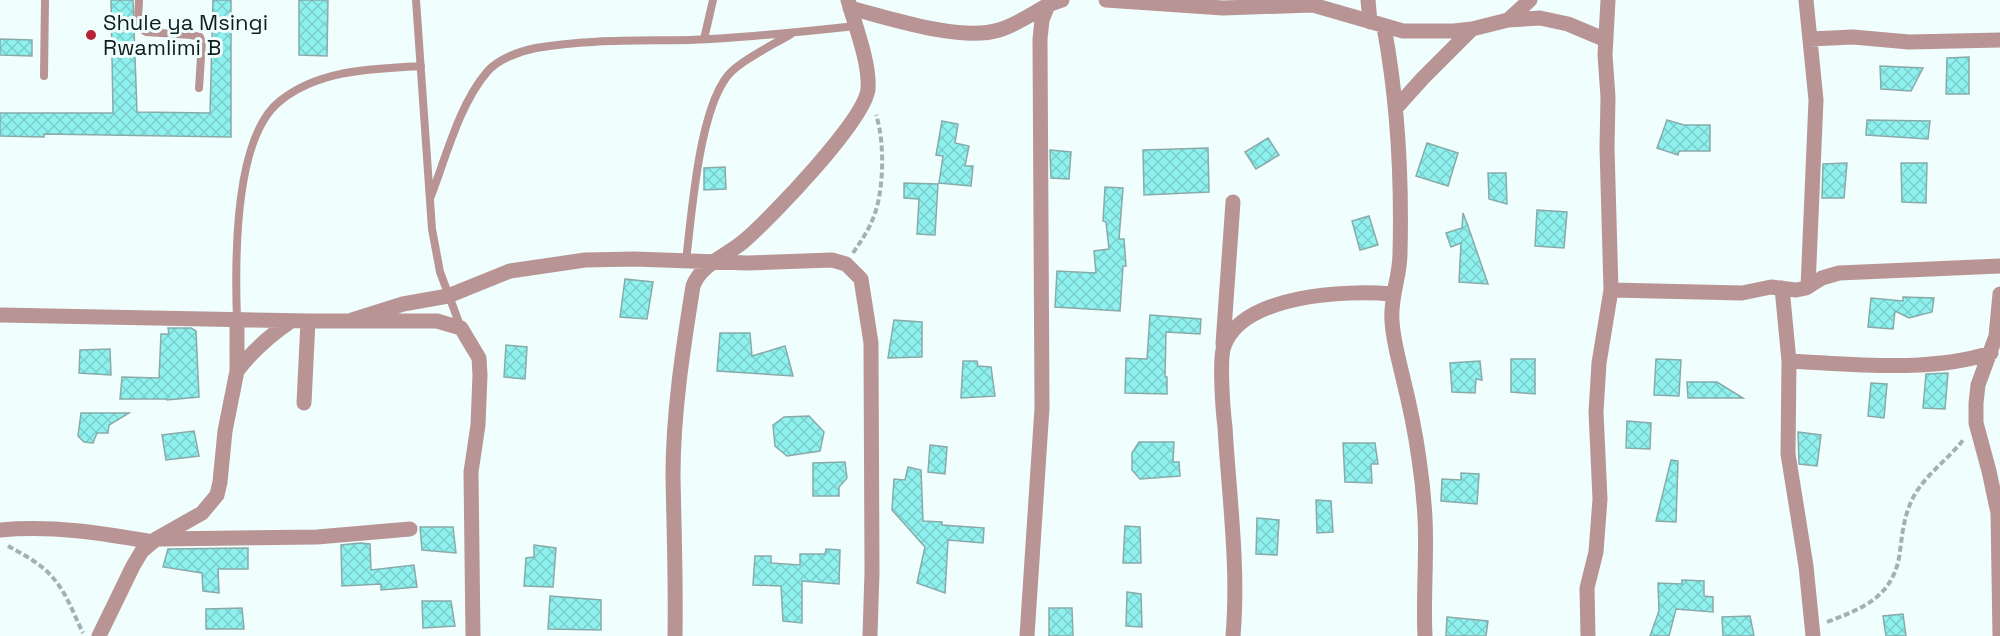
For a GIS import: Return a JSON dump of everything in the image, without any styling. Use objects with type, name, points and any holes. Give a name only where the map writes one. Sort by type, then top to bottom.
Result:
[{"type":"street","points":[[1106,0],[1223,8],[1311,3],[1377,25],[1403,31],[1436,32],[1472,29],[1508,20],[1540,18],[1577,27],[1606,40]]},
{"type":"street","points":[[1368,0],[1377,25],[1396,108],[1401,179],[1401,235],[1398,274],[1392,294],[1392,321],[1395,348],[1417,442],[1423,488],[1425,636]]},
{"type":"street","points":[[1508,20],[1530,0]]},
{"type":"street","points":[[1588,636],[1587,588],[1596,552],[1600,499],[1596,412],[1599,363],[1611,290],[1606,40],[1608,0]]},
{"type":"street","points":[[1806,0],[1816,100],[1808,287]]},
{"type":"street","points":[[849,4],[942,30],[974,33],[999,30],[1055,2]]},
{"type":"street","points":[[1027,636],[1042,408],[1040,39],[1042,20],[1055,2]]},
{"type":"street","points":[[675,636],[677,574],[674,475],[678,395],[693,285],[712,263],[738,246],[776,211],[855,118],[868,91],[867,72],[849,4]]},
{"type":"street","points":[[1396,108],[1472,29]]},
{"type":"street","points":[[1810,39],[1853,37],[1909,42],[2000,40]]},
{"type":"street","points":[[1233,202],[1223,347],[1223,408],[1232,510],[1236,607],[1233,636]]},
{"type":"street","points":[[352,320],[403,304],[448,296],[510,272],[585,260],[686,260],[747,264],[832,260],[846,264],[861,279],[871,343],[870,636]]},
{"type":"street","points":[[1611,290],[1742,292],[1758,288],[1796,290],[1839,273],[2000,265],[2000,272]]},
{"type":"street","points":[[1782,288],[1789,361],[1788,454],[1806,566],[1813,632]]},
{"type":"street","points":[[1223,347],[1235,327],[1282,303],[1314,295],[1372,292],[1392,294]]},
{"type":"street","points":[[2000,294],[1999,321],[1991,353],[1978,385],[1976,403],[1976,423],[1998,513],[2000,636]]},
{"type":"street","points":[[0,315],[291,321],[437,321],[461,328],[479,358],[480,375],[478,425],[471,472],[472,636]]},
{"type":"street","points":[[99,636],[142,551],[155,540],[202,513],[217,495],[225,431],[237,371],[237,320]]},
{"type":"street","points":[[237,371],[268,336],[291,321]]},
{"type":"street","points":[[304,403],[308,321]]},
{"type":"street","points":[[1789,361],[1923,364],[1963,361],[1991,353]]},
{"type":"street","points":[[0,530],[71,529],[155,540],[317,537],[410,529]]},
{"type":"lane","points":[[44,76],[45,0]]},
{"type":"lane","points":[[139,0],[141,30],[200,37],[202,42],[200,88]]},
{"type":"lane","points":[[416,0],[436,249],[448,296],[461,328]]},
{"type":"lane","points":[[704,39],[713,0]]},
{"type":"lane","points":[[431,196],[468,99],[488,70],[505,58],[535,48],[794,33],[855,26]]},
{"type":"lane","points":[[686,260],[699,158],[710,113],[722,84],[732,71],[794,33]]},
{"type":"lane","points":[[237,320],[238,229],[248,159],[263,122],[279,102],[299,88],[328,77],[362,69],[421,66]]},
{"type":"path","points":[[846,264],[868,232],[875,214],[880,181],[883,152],[880,125],[868,91]]},
{"type":"path","points":[[1813,632],[1875,600],[1892,581],[1906,513],[1913,497],[1959,446],[1976,423]]},
{"type":"path","points":[[0,542],[35,562],[54,578],[85,636]]},
{"type":"building","points":[[111,0],[133,0],[137,112],[210,113],[213,0],[231,0],[231,137],[44,134],[44,137],[0,136],[0,113],[113,113]]},
{"type":"building","points":[[299,0],[328,0],[327,56],[299,55]]},
{"type":"building","points":[[0,39],[32,40],[32,56],[0,55]]},
{"type":"building","points":[[1969,57],[1969,94],[1946,94],[1947,58]]},
{"type":"building","points":[[1880,66],[1923,68],[1911,91],[1881,89]]},
{"type":"building","points":[[1667,120],[1684,125],[1710,125],[1710,151],[1679,151],[1678,155],[1657,148]]},
{"type":"building","points":[[1867,120],[1930,121],[1928,139],[1866,135]]},
{"type":"building","points":[[942,121],[958,124],[955,143],[969,146],[965,166],[973,166],[971,186],[939,183],[943,156],[936,155]]},
{"type":"building","points":[[1268,138],[1279,155],[1256,169],[1245,152]]},
{"type":"building","points":[[1427,143],[1458,153],[1448,186],[1416,176]]},
{"type":"building","points":[[1208,148],[1209,192],[1144,195],[1143,150]]},
{"type":"building","points":[[1050,150],[1071,152],[1069,179],[1051,178]]},
{"type":"building","points":[[1847,163],[1844,198],[1822,198],[1823,164]]},
{"type":"building","points":[[1901,163],[1927,163],[1926,203],[1902,202]]},
{"type":"building","points":[[725,167],[726,189],[704,190],[704,168]]},
{"type":"building","points":[[1488,173],[1506,173],[1507,204],[1489,199]]},
{"type":"building","points":[[904,183],[938,184],[935,235],[917,234],[919,199],[904,198]]},
{"type":"building","points":[[1105,187],[1123,188],[1119,239],[1124,239],[1126,266],[1123,266],[1120,311],[1055,307],[1057,271],[1096,273],[1094,251],[1109,249],[1106,222],[1103,221]]},
{"type":"building","points":[[1537,210],[1567,212],[1564,248],[1535,246]]},
{"type":"building","points":[[1463,213],[1488,284],[1459,282],[1461,243],[1451,247],[1446,233],[1462,228]]},
{"type":"building","points":[[1369,216],[1378,245],[1360,250],[1352,221]]},
{"type":"building","points":[[625,279],[653,282],[647,319],[620,317]]},
{"type":"building","points":[[1903,297],[1934,298],[1932,312],[1909,318],[1895,311],[1893,329],[1868,327],[1871,298],[1903,301]]},
{"type":"building","points":[[1150,315],[1201,319],[1200,334],[1166,332],[1167,394],[1125,393],[1126,358],[1147,359]]},
{"type":"building","points":[[894,320],[922,322],[922,357],[888,358]]},
{"type":"building","points":[[168,328],[191,328],[196,331],[199,397],[167,400],[120,399],[122,377],[159,378],[161,334],[169,334]]},
{"type":"building","points":[[720,333],[750,333],[752,356],[785,346],[793,376],[717,371]]},
{"type":"building","points":[[506,345],[527,347],[525,379],[504,377]]},
{"type":"building","points":[[110,349],[111,375],[79,373],[80,350]]},
{"type":"building","points":[[1511,359],[1535,359],[1535,394],[1511,392]]},
{"type":"building","points":[[1656,359],[1681,360],[1679,396],[1654,395]]},
{"type":"building","points":[[963,361],[977,361],[978,366],[991,367],[995,396],[961,398]]},
{"type":"building","points":[[1480,361],[1482,380],[1476,379],[1475,393],[1452,392],[1450,363]]},
{"type":"building","points":[[1948,373],[1945,409],[1923,408],[1926,374]]},
{"type":"building","points":[[1687,382],[1717,382],[1743,398],[1688,398]]},
{"type":"building","points":[[1871,383],[1887,384],[1884,418],[1868,416]]},
{"type":"building","points":[[81,413],[129,413],[109,425],[108,433],[97,433],[93,443],[84,442],[78,436]]},
{"type":"building","points":[[809,416],[824,432],[820,451],[787,456],[775,446],[773,425],[784,417]]},
{"type":"building","points":[[1627,421],[1651,423],[1650,449],[1626,448]]},
{"type":"building","points":[[194,431],[199,456],[166,460],[162,435]]},
{"type":"building","points":[[1798,432],[1821,435],[1817,466],[1799,464]]},
{"type":"building","points":[[1139,442],[1174,442],[1173,462],[1179,462],[1180,476],[1140,479],[1132,470],[1132,453]]},
{"type":"building","points":[[1343,443],[1375,443],[1378,464],[1371,464],[1372,483],[1345,482]]},
{"type":"building","points":[[930,445],[947,447],[945,474],[928,472]]},
{"type":"building","points":[[1671,460],[1678,461],[1676,522],[1656,521]]},
{"type":"building","points":[[845,462],[847,478],[839,487],[839,496],[813,496],[813,463]]},
{"type":"building","points":[[908,467],[921,470],[923,521],[942,522],[942,525],[984,528],[983,543],[948,540],[945,593],[917,583],[925,547],[892,510],[894,479],[905,480]]},
{"type":"building","points":[[1461,473],[1479,474],[1477,504],[1441,501],[1442,479],[1461,480]]},
{"type":"building","points":[[1316,500],[1331,501],[1333,532],[1317,533]]},
{"type":"building","points":[[1257,518],[1279,520],[1277,555],[1256,554]]},
{"type":"building","points":[[1125,526],[1140,527],[1141,563],[1123,563]]},
{"type":"building","points":[[420,527],[453,527],[456,553],[422,550]]},
{"type":"building","points":[[370,544],[371,570],[414,565],[417,587],[381,590],[381,584],[342,586],[341,545]]},
{"type":"building","points":[[534,545],[556,548],[553,587],[524,586],[526,558],[534,557]]},
{"type":"building","points":[[248,548],[248,569],[218,569],[219,593],[203,591],[202,573],[163,567],[168,549]]},
{"type":"building","points":[[826,549],[840,550],[839,584],[802,581],[802,623],[783,621],[781,586],[753,585],[755,556],[771,556],[771,563],[800,565],[800,554],[825,554]]},
{"type":"building","points":[[1682,580],[1704,581],[1704,596],[1713,597],[1713,612],[1676,609],[1669,636],[1650,636],[1659,611],[1658,583],[1682,584]]},
{"type":"building","points":[[1127,592],[1141,594],[1142,627],[1126,626]]},
{"type":"building","points":[[550,596],[601,600],[601,630],[548,629]]},
{"type":"building","points":[[422,601],[451,601],[455,626],[423,628]]},
{"type":"building","points":[[242,608],[244,629],[206,629],[206,609]]},
{"type":"building","points":[[1049,608],[1072,608],[1073,636],[1049,636]]},
{"type":"building","points":[[1903,614],[1906,636],[1886,636],[1883,616]]},
{"type":"building","points":[[1750,616],[1754,636],[1723,636],[1722,617]]},
{"type":"building","points":[[1447,617],[1488,621],[1486,636],[1446,636]]},
{"type":"place","name":"Shule ya Msingi Rwamlimi B","points":[[91,35]]}]
